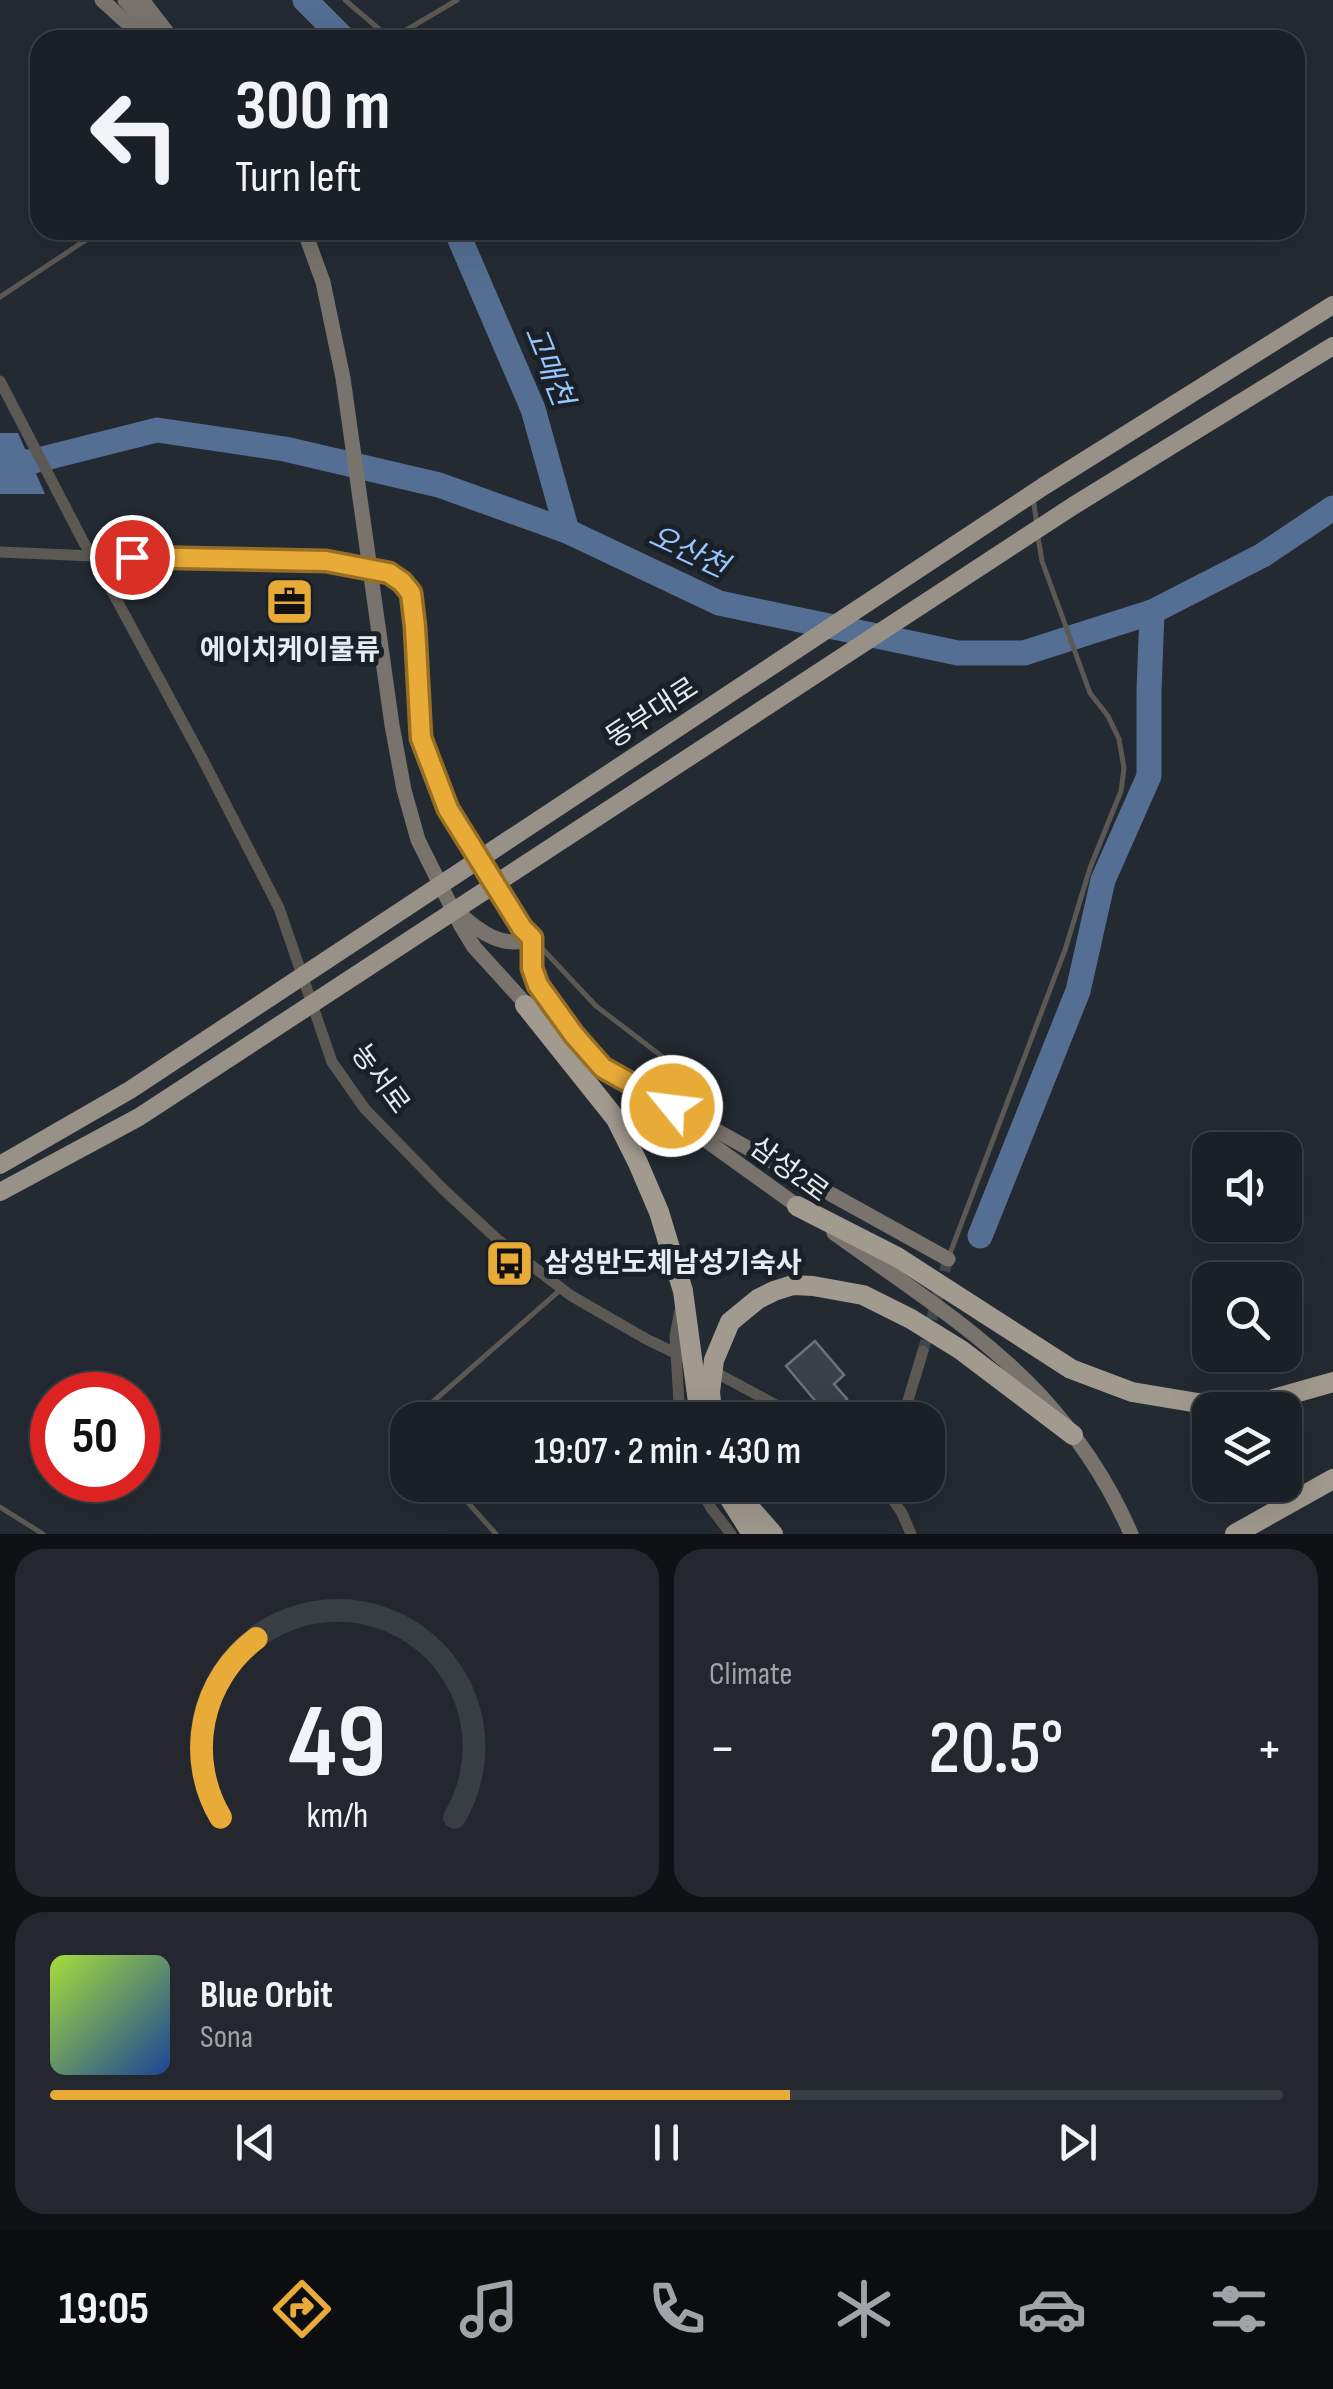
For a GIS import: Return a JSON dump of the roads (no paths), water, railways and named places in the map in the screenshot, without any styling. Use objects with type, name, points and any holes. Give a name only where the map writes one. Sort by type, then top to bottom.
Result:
[{"type":"highway","name":"동부대로","points":[[0,1165],[130,1090],[1044,486],[1333,305]]},
{"type":"highway","name":"동부대로","points":[[0,1192],[139,1116],[1074,506],[1333,346]]},
{"type":"highway","points":[[525,1006],[616,1119],[638,1163],[682,1291],[682,1330],[696,1402]]},
{"type":"highway","points":[[797,1206],[978,1310],[1071,1370],[1132,1392],[1198,1403],[1270,1400],[1333,1382]]},
{"type":"highway","points":[[712,1402],[711,1376],[718,1346],[730,1322],[758,1300],[792,1286],[813,1286],[863,1295],[911,1319],[961,1350],[1072,1435]]},
{"type":"highway","points":[[1235,1534],[1333,1480]]},
{"type":"highway","points":[[1263,1534],[1333,1492]]},
{"type":"highway","points":[[732,1502],[752,1534]]},
{"type":"highway","points":[[747,1502],[773,1534]]},
{"type":"main road","points":[[102,0],[135,30]]},
{"type":"main road","points":[[125,0],[153,30]]},
{"type":"main road","points":[[142,0],[165,30]]},
{"type":"main road","name":"삼성2로","points":[[308,240],[324,282],[342,378],[404,790],[418,840],[450,906],[474,947],[525,1006],[560,1037],[797,1206]]},
{"type":"main road","points":[[450,906],[493,938],[509,943],[532,938],[532,968],[538,985],[603,1068],[948,1259]]},
{"type":"main road","points":[[894,1265],[1039,1394],[1101,1475],[1132,1534]]},
{"type":"street","name":"농서로","points":[[3,387],[280,908],[332,1062],[365,1108],[496,1239],[562,1289],[646,1340],[773,1402]]},
{"type":"street","points":[[0,552],[94,556]]},
{"type":"street","points":[[678,1402],[676,1382],[682,1330]]},
{"type":"street","points":[[907,1402],[923,1351]]},
{"type":"street","points":[[708,1502],[731,1534]]},
{"type":"street","points":[[895,1502],[902,1513]]},
{"type":"street","points":[[899,1502],[911,1534]]},
{"type":"lane","points":[[345,0],[381,30]]},
{"type":"lane","points":[[407,30],[457,0]]},
{"type":"lane","points":[[0,297],[86,240]]},
{"type":"lane","points":[[948,1259],[1060,965],[1090,868],[1121,791],[1124,768],[1119,739],[1108,716],[1090,694],[1042,561],[1032,492]]},
{"type":"lane","points":[[94,556],[326,561],[389,573],[402,582],[411,593],[421,738],[448,809],[480,860]]},
{"type":"lane","points":[[490,877],[522,928],[596,1006],[664,1058],[681,1079],[672,1106]]},
{"type":"lane","points":[[433,1402],[562,1289]]},
{"type":"lane","points":[[467,1502],[496,1534]]},
{"type":"lane","points":[[0,1507],[43,1534]]},
{"type":"water","points":[[0,433],[18,433],[45,494],[0,494]]},
{"type":"waterway","name":"고매천","points":[[305,0],[335,30]]},
{"type":"waterway","name":"고매천","points":[[460,240],[533,409],[567,531]]},
{"type":"waterway","name":"오산천","points":[[0,461],[30,462],[157,430],[285,449],[439,485],[567,531],[719,603],[958,653],[1024,653],[1152,612],[1263,555],[1333,508]]},
{"type":"waterway","points":[[980,1236],[1078,991],[1103,880],[1149,776],[1152,612]]},
{"type":"tunnel","points":[[923,1351],[948,1259]]},
{"type":"place","name":"에이치케이물류","points":[[290,602]]},
{"type":"place","name":"삼성반도체남성기숙사","points":[[509,1263]]}]
